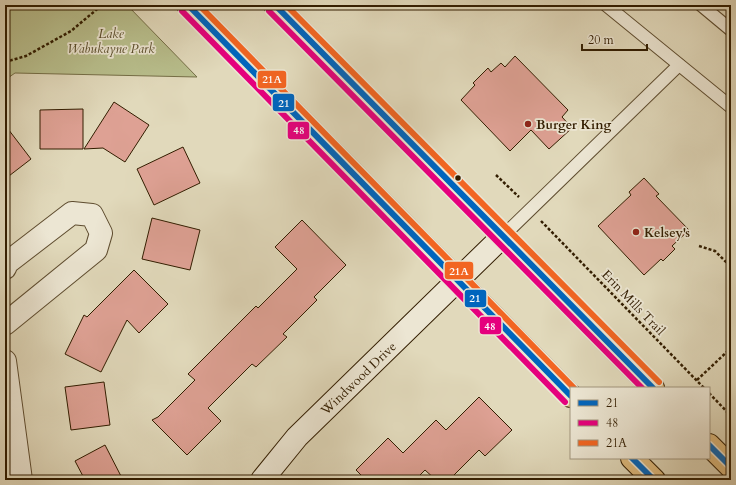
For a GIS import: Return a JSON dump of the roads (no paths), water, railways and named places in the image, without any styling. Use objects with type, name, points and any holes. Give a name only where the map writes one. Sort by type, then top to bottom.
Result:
[{"type":"main road","points":[[188,5],[570,395]]},
{"type":"main road","points":[[275,5],[652,387]]},
{"type":"main road","points":[[710,446],[731,467]]},
{"type":"main road","points":[[633,459],[654,480]]},
{"type":"street","points":[[5,268],[7,262],[72,213],[92,215],[101,233],[96,250],[5,324]]},
{"type":"street","name":"Windwood Drive","points":[[262,480],[297,437],[503,236]]},
{"type":"street","points":[[5,361],[21,480]]},
{"type":"lane","points":[[606,5],[731,107]]},
{"type":"lane","points":[[700,5],[731,30]]},
{"type":"lane","points":[[503,236],[679,65]]},
{"type":"place","name":"Burger King","points":[[528,124]]},
{"type":"place","name":"Kelsey's","points":[[636,232]]},
{"type":"park label","name":"Lake Wabukayne Park","points":[[111,40]]}]
